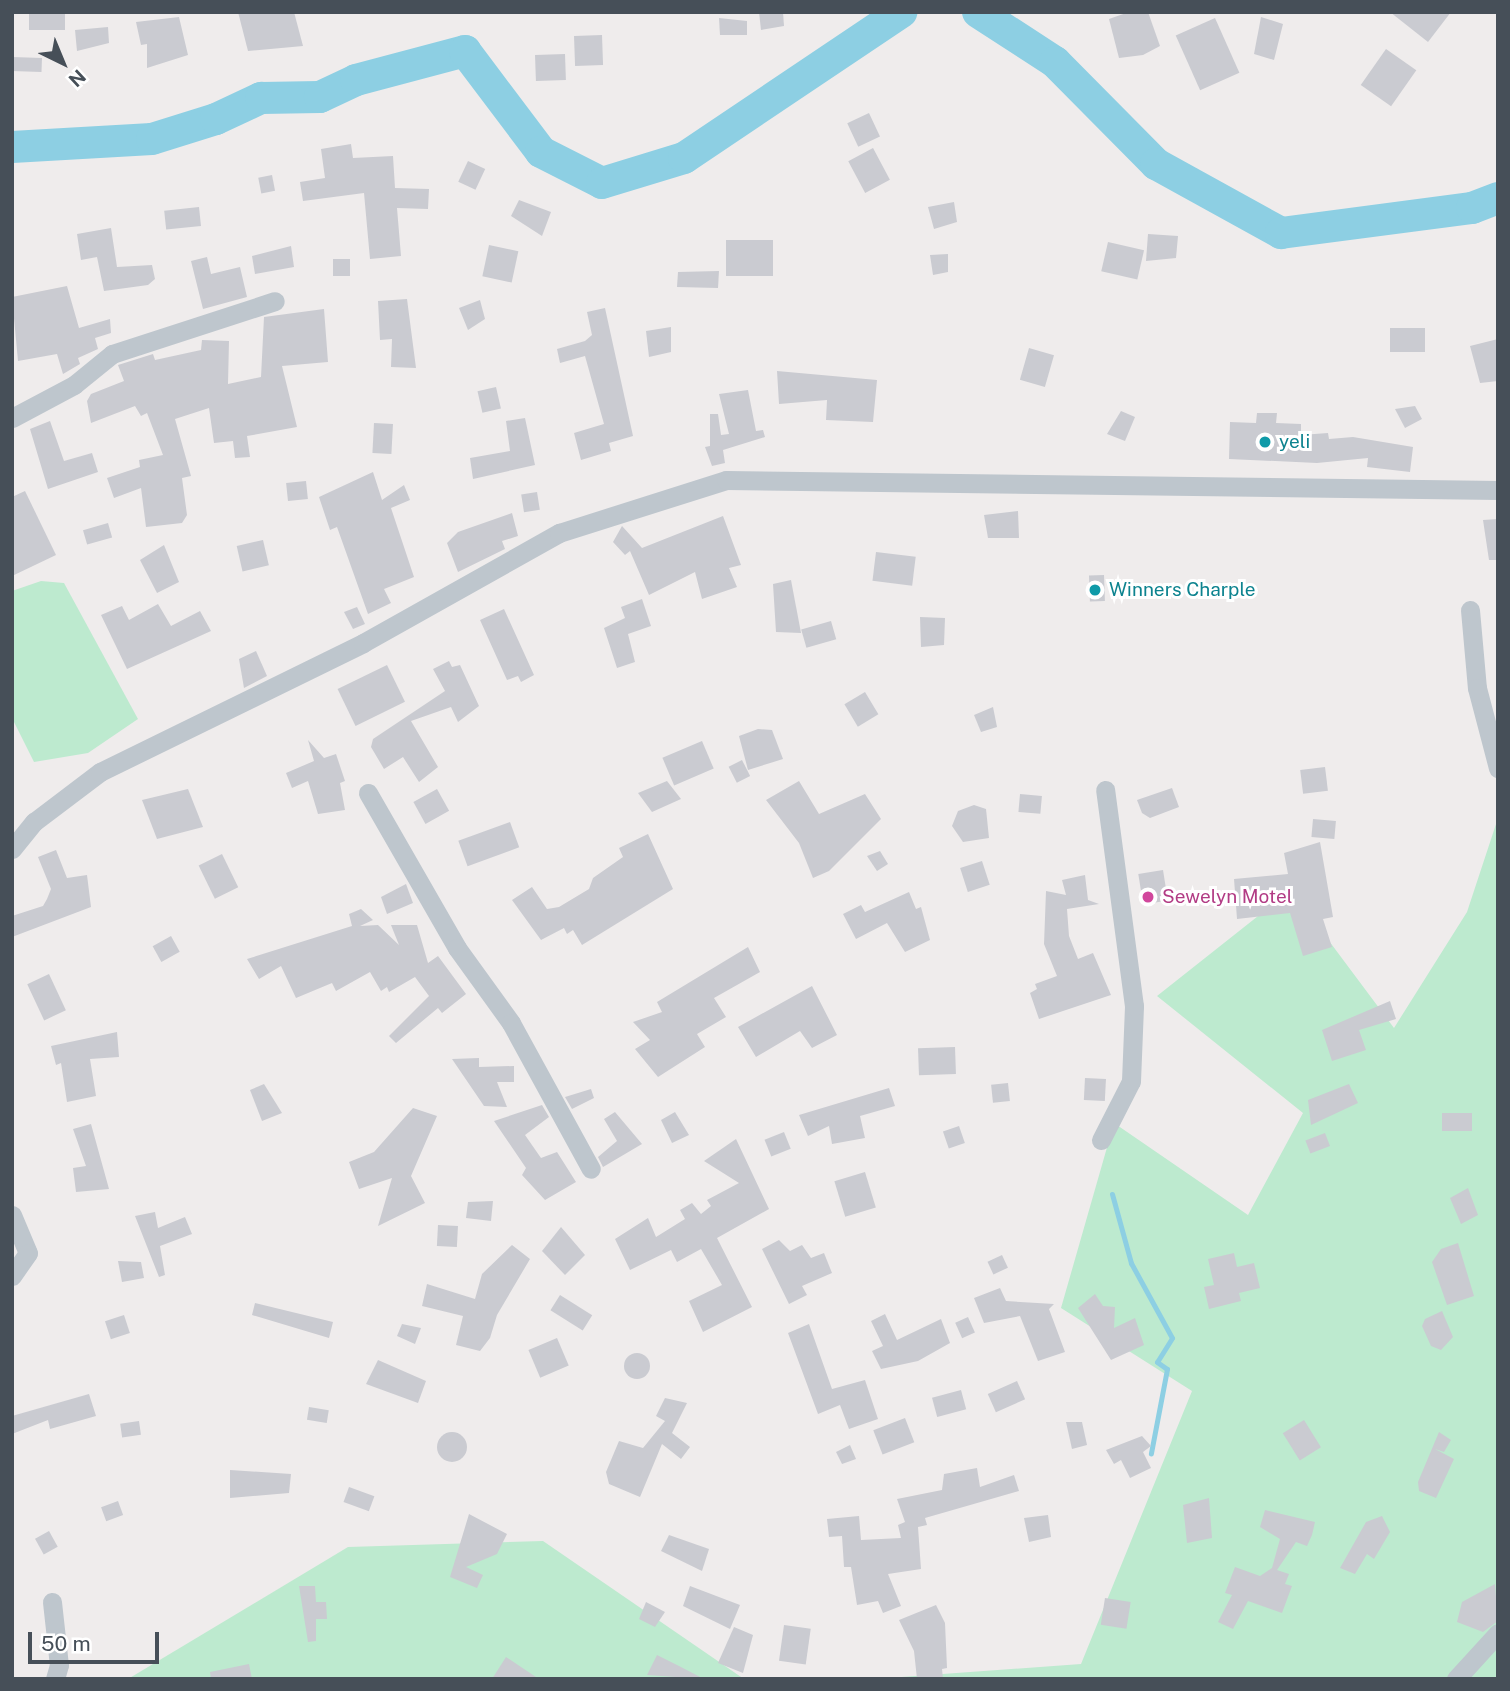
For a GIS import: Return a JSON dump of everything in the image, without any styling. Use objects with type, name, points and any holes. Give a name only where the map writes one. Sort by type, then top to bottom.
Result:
[{"type":"street","points":[[12,418],[63,392],[113,354],[275,301]]},
{"type":"street","points":[[12,849],[34,822],[100,772],[363,643],[559,533],[726,480],[1498,490]]},
{"type":"street","points":[[1470,610],[1476,688],[1498,768]]},
{"type":"street","points":[[1101,1140],[1131,1081],[1134,1006],[1105,790]]},
{"type":"street","points":[[368,793],[457,948],[511,1023],[592,1169]]},
{"type":"street","points":[[12,1215],[28,1253],[12,1276]]},
{"type":"street","points":[[52,1602],[59,1665],[55,1679]]},
{"type":"street","points":[[1456,1679],[1498,1633]]},
{"type":"green space","points":[[41,581],[64,583],[138,719],[88,753],[34,762],[12,718],[12,591]]},
{"type":"green space","points":[[1498,818],[1498,1679],[874,1679],[1081,1664],[1192,1391],[1061,1308],[1114,1123],[1248,1215],[1303,1113],[1157,996],[1291,890],[1394,1028],[1467,912]]},
{"type":"green space","points":[[543,1541],[744,1679],[128,1679],[348,1547]]},
{"type":"building","points":[[29,12],[65,12],[65,30],[29,30]]},
{"type":"building","points":[[238,12],[294,12],[303,46],[248,51]]},
{"type":"building","points":[[759,12],[783,12],[784,26],[761,30]]},
{"type":"building","points":[[1129,12],[1148,12],[1160,46],[1143,55],[1119,58],[1109,19]]},
{"type":"building","points":[[1390,12],[1451,12],[1428,42]]},
{"type":"building","points":[[179,17],[188,55],[147,68],[147,44],[141,45],[136,22]]},
{"type":"building","points":[[1261,17],[1283,24],[1274,60],[1254,54]]},
{"type":"building","points":[[719,18],[747,21],[747,35],[720,35]]},
{"type":"building","points":[[1215,18],[1239,73],[1200,90],[1176,35]]},
{"type":"building","points":[[108,27],[109,43],[77,51],[75,30]]},
{"type":"building","points":[[602,35],[603,65],[575,66],[574,36]]},
{"type":"building","points":[[1386,49],[1416,70],[1391,106],[1361,85]]},
{"type":"building","points":[[565,54],[566,80],[536,81],[535,55]]},
{"type":"building","points":[[12,57],[42,58],[41,72],[12,71]]},
{"type":"building","points":[[869,113],[880,137],[858,147],[847,123]]},
{"type":"building","points":[[351,144],[353,158],[393,156],[395,188],[429,189],[428,209],[397,208],[401,256],[370,259],[364,193],[303,201],[300,182],[325,178],[321,149]]},
{"type":"building","points":[[873,148],[890,180],[865,193],[848,161]]},
{"type":"building","points":[[468,161],[485,169],[475,190],[458,182]]},
{"type":"building","points":[[272,175],[275,191],[261,193],[258,178]]},
{"type":"building","points":[[519,200],[551,212],[542,236],[511,216]]},
{"type":"building","points":[[954,202],[957,222],[934,229],[928,207]]},
{"type":"building","points":[[199,207],[201,226],[166,230],[164,211]]},
{"type":"building","points":[[111,228],[117,267],[152,265],[155,279],[148,285],[104,291],[97,257],[81,260],[77,234]]},
{"type":"building","points":[[1148,234],[1178,236],[1176,258],[1146,261]]},
{"type":"building","points":[[726,240],[773,240],[773,276],[726,276]]},
{"type":"building","points":[[1108,242],[1144,250],[1137,280],[1101,271]]},
{"type":"building","points":[[489,245],[518,251],[512,283],[482,276]]},
{"type":"building","points":[[291,246],[294,267],[255,274],[252,256]]},
{"type":"building","points":[[948,254],[948,272],[933,275],[930,255]]},
{"type":"building","points":[[207,257],[211,274],[240,267],[247,297],[203,309],[191,261]]},
{"type":"building","points":[[333,259],[350,259],[350,276],[333,276]]},
{"type":"building","points":[[719,271],[718,288],[677,287],[678,272]]},
{"type":"building","points":[[67,286],[79,328],[110,319],[111,333],[95,338],[98,349],[78,358],[80,364],[63,374],[57,354],[18,361],[12,297]]},
{"type":"building","points":[[407,299],[416,368],[391,367],[392,339],[380,340],[378,301]]},
{"type":"building","points":[[480,300],[485,319],[468,330],[459,308]]},
{"type":"building","points":[[605,308],[633,436],[609,443],[611,451],[581,460],[574,433],[604,424],[585,356],[560,363],[557,349],[585,341],[592,335],[587,312]]},
{"type":"building","points":[[324,309],[328,362],[282,366],[297,427],[247,436],[250,457],[235,458],[233,441],[214,443],[209,408],[175,419],[191,476],[182,478],[187,515],[182,523],[146,527],[141,488],[114,498],[107,478],[140,467],[139,460],[163,455],[147,413],[141,416],[135,406],[91,423],[87,401],[91,394],[124,381],[118,365],[153,354],[155,360],[201,350],[202,340],[229,341],[228,384],[261,377],[264,317]]},
{"type":"building","points":[[671,327],[671,352],[649,357],[646,331]]},
{"type":"building","points":[[1390,328],[1425,328],[1425,352],[1390,352]]},
{"type":"building","points":[[1498,339],[1498,381],[1480,383],[1470,346]]},
{"type":"building","points":[[1029,348],[1054,355],[1045,387],[1020,380]]},
{"type":"building","points":[[777,371],[877,380],[873,422],[826,420],[827,400],[779,404]]},
{"type":"building","points":[[496,387],[501,408],[482,413],[477,391]]},
{"type":"building","points":[[748,390],[756,431],[763,430],[765,437],[723,450],[725,463],[712,466],[705,447],[710,446],[710,414],[718,414],[721,435],[729,434],[719,394]]},
{"type":"building","points":[[1415,406],[1422,419],[1405,428],[1395,409]]},
{"type":"building","points":[[1121,411],[1135,417],[1125,441],[1107,434]]},
{"type":"building","points":[[1257,413],[1277,413],[1276,423],[1301,424],[1301,435],[1328,433],[1329,439],[1353,437],[1413,447],[1410,472],[1367,467],[1368,458],[1317,463],[1229,459],[1230,422],[1256,423]]},
{"type":"building","points":[[525,418],[535,465],[473,479],[470,458],[510,451],[506,421]]},
{"type":"building","points":[[50,421],[64,461],[92,453],[98,472],[48,489],[30,429]]},
{"type":"building","points":[[374,423],[393,424],[391,454],[372,453]]},
{"type":"building","points":[[373,472],[382,500],[404,485],[410,500],[391,508],[414,577],[384,589],[391,603],[368,614],[337,527],[330,530],[319,497]]},
{"type":"building","points":[[306,481],[308,499],[288,501],[286,483]]},
{"type":"building","points":[[25,491],[56,555],[12,576],[12,497]]},
{"type":"building","points":[[537,492],[540,510],[524,512],[521,495]]},
{"type":"building","points":[[1018,511],[1019,538],[988,538],[984,515]]},
{"type":"building","points":[[512,513],[518,536],[502,541],[505,549],[458,572],[447,543],[458,532]]},
{"type":"building","points":[[723,516],[741,565],[729,568],[737,587],[702,599],[695,572],[649,595],[630,551],[625,555],[613,542],[622,526],[642,548]]},
{"type":"building","points":[[1498,519],[1498,560],[1489,560],[1483,520]]},
{"type":"building","points":[[108,523],[112,537],[87,545],[83,530]]},
{"type":"building","points":[[263,540],[269,565],[243,571],[237,546]]},
{"type":"building","points":[[164,545],[179,582],[157,593],[140,560]]},
{"type":"building","points":[[876,552],[916,557],[912,586],[872,581]]},
{"type":"building","name":"Winners Charple","points":[[1104,575],[1105,601],[1090,602],[1089,576]]},
{"type":"building","points":[[791,580],[801,633],[776,632],[773,584]]},
{"type":"building","points":[[642,599],[651,626],[628,634],[635,662],[617,668],[604,628],[625,618],[621,607]]},
{"type":"building","points":[[158,604],[171,626],[200,611],[211,631],[127,669],[101,615],[122,606],[129,620]]},
{"type":"building","points":[[357,607],[365,624],[353,629],[344,612]]},
{"type":"building","points":[[504,609],[534,675],[521,682],[518,676],[507,680],[480,620]]},
{"type":"building","points":[[920,617],[945,618],[944,645],[921,647]]},
{"type":"building","points":[[831,621],[836,639],[806,648],[801,630]]},
{"type":"building","points":[[256,651],[267,676],[244,688],[239,659]]},
{"type":"building","points":[[449,661],[452,667],[460,665],[479,706],[458,722],[451,707],[411,721],[438,767],[419,782],[403,757],[384,769],[371,747],[373,739],[445,691],[433,669]]},
{"type":"building","points":[[387,665],[405,702],[356,726],[338,689]]},
{"type":"building","points":[[865,692],[878,714],[858,727],[844,704]]},
{"type":"building","points":[[993,707],[997,727],[981,732],[974,715]]},
{"type":"building","points":[[758,729],[772,730],[783,759],[748,770],[739,736]]},
{"type":"building","points":[[308,740],[324,758],[336,754],[345,781],[340,783],[345,810],[318,814],[308,781],[292,788],[286,773],[314,761]]},
{"type":"building","points":[[702,741],[714,769],[674,785],[662,758]]},
{"type":"building","points":[[742,760],[750,776],[737,783],[729,767]]},
{"type":"building","points":[[1325,767],[1328,791],[1303,794],[1300,770]]},
{"type":"building","points":[[667,781],[681,799],[652,812],[638,793]]},
{"type":"building","points":[[799,781],[819,814],[865,794],[881,819],[829,871],[813,878],[799,843],[766,800]]},
{"type":"building","points":[[1172,788],[1179,807],[1150,818],[1142,813],[1137,800]]},
{"type":"building","points":[[188,789],[203,827],[157,839],[142,800]]},
{"type":"building","points":[[437,789],[449,811],[426,824],[413,802]]},
{"type":"building","points":[[1020,794],[1042,796],[1040,814],[1018,812]]},
{"type":"building","points":[[974,805],[986,809],[989,838],[963,842],[952,826],[958,811]]},
{"type":"building","points":[[1313,819],[1336,821],[1334,839],[1311,837]]},
{"type":"building","points":[[510,822],[519,847],[468,866],[458,841]]},
{"type":"building","points":[[648,834],[673,889],[582,945],[573,930],[567,934],[564,928],[541,940],[512,900],[532,887],[547,909],[559,907],[589,889],[593,878],[623,857],[619,848]]},
{"type":"building","points":[[1320,842],[1333,917],[1323,919],[1332,947],[1303,956],[1290,913],[1237,919],[1234,879],[1288,874],[1284,853]]},
{"type":"building","points":[[56,850],[67,878],[87,875],[91,907],[12,937],[12,916],[43,906],[47,899],[51,889],[38,857]]},
{"type":"building","points":[[880,851],[888,864],[877,871],[867,856]]},
{"type":"building","points":[[222,854],[238,887],[215,899],[199,865]]},
{"type":"building","points":[[982,861],[990,885],[968,892],[960,868]]},
{"type":"building","points":[[1163,870],[1168,901],[1143,905],[1138,874]]},
{"type":"building","points":[[1085,875],[1088,900],[1099,904],[1067,909],[1069,936],[1078,959],[1093,953],[1111,995],[1039,1019],[1030,993],[1037,989],[1035,984],[1057,976],[1044,944],[1046,891],[1066,895],[1062,880]]},
{"type":"building","points":[[406,884],[413,903],[387,914],[381,897]]},
{"type":"building","points":[[909,892],[916,909],[921,907],[930,940],[905,952],[887,923],[856,939],[843,914],[861,905],[865,912]]},
{"type":"building","points":[[361,909],[373,920],[360,926],[378,925],[399,945],[391,925],[417,925],[428,963],[438,956],[466,994],[442,1013],[438,1008],[396,1043],[389,1036],[429,996],[415,977],[389,992],[387,987],[381,991],[370,972],[336,991],[332,983],[296,998],[281,966],[259,979],[247,959],[352,926],[349,914]]},
{"type":"building","points":[[171,936],[180,952],[161,962],[153,946]]},
{"type":"building","points":[[748,947],[760,972],[714,998],[726,1017],[697,1034],[705,1047],[658,1077],[635,1049],[650,1040],[633,1022],[662,1012],[657,1002]]},
{"type":"building","points":[[49,974],[66,1010],[44,1020],[27,984]]},
{"type":"building","points":[[812,986],[837,1035],[812,1048],[800,1031],[756,1057],[738,1027]]},
{"type":"building","points":[[1390,1001],[1396,1019],[1359,1030],[1366,1050],[1332,1061],[1322,1030]]},
{"type":"building","points":[[117,1032],[119,1057],[90,1059],[96,1096],[67,1102],[61,1063],[56,1065],[51,1046]]},
{"type":"building","points":[[955,1047],[956,1074],[919,1075],[918,1048]]},
{"type":"building","points":[[479,1058],[479,1067],[514,1066],[514,1082],[497,1082],[507,1107],[484,1106],[452,1059]]},
{"type":"building","points":[[1085,1078],[1106,1079],[1105,1101],[1084,1100]]},
{"type":"building","points":[[1008,1083],[1010,1101],[993,1103],[991,1085]]},
{"type":"building","points":[[264,1084],[282,1113],[262,1121],[250,1090]]},
{"type":"building","points":[[1349,1084],[1358,1103],[1311,1125],[1308,1100]]},
{"type":"building","points":[[889,1088],[895,1106],[860,1116],[865,1138],[832,1144],[829,1126],[808,1136],[799,1115]]},
{"type":"building","points":[[591,1089],[594,1098],[572,1109],[565,1097]]},
{"type":"building","points":[[542,1105],[549,1117],[525,1135],[541,1158],[557,1152],[576,1182],[545,1200],[522,1175],[526,1168],[494,1121]]},
{"type":"building","points":[[413,1108],[437,1116],[411,1176],[425,1203],[378,1226],[392,1178],[359,1189],[349,1162],[374,1152]]},
{"type":"building","points":[[615,1112],[642,1144],[603,1167],[598,1157],[617,1141],[604,1119]]},
{"type":"building","points":[[675,1112],[689,1135],[672,1143],[661,1120]]},
{"type":"building","points":[[1442,1113],[1472,1113],[1472,1131],[1442,1131]]},
{"type":"building","points":[[91,1124],[109,1189],[76,1192],[73,1168],[86,1166],[73,1129]]},
{"type":"building","points":[[959,1126],[965,1143],[949,1149],[943,1132]]},
{"type":"building","points":[[784,1132],[791,1149],[771,1157],[765,1140]]},
{"type":"building","points":[[1325,1133],[1330,1146],[1310,1154],[1305,1141]]},
{"type":"building","points":[[736,1139],[769,1209],[717,1238],[752,1307],[703,1332],[689,1301],[722,1285],[701,1249],[677,1262],[671,1250],[630,1270],[615,1239],[648,1218],[656,1237],[685,1219],[680,1210],[692,1203],[701,1214],[711,1206],[707,1200],[739,1183],[704,1161]]},
{"type":"building","points":[[865,1172],[876,1207],[845,1217],[834,1181]]},
{"type":"building","points":[[1468,1188],[1478,1215],[1461,1224],[1450,1198]]},
{"type":"building","points":[[493,1201],[491,1221],[466,1218],[468,1202]]},
{"type":"building","points":[[155,1212],[158,1228],[185,1217],[192,1234],[160,1246],[165,1275],[159,1277],[135,1216]]},
{"type":"building","points":[[438,1225],[458,1226],[457,1247],[437,1246]]},
{"type":"building","points":[[561,1227],[585,1255],[565,1275],[542,1251]]},
{"type":"building","points":[[779,1240],[790,1251],[802,1245],[811,1258],[824,1253],[832,1273],[802,1286],[807,1295],[789,1304],[762,1249]]},
{"type":"building","points":[[1458,1243],[1474,1296],[1447,1305],[1432,1262],[1441,1249]]},
{"type":"building","points":[[512,1245],[530,1259],[497,1315],[490,1338],[480,1351],[456,1345],[463,1316],[422,1306],[427,1284],[475,1299],[482,1274]]},
{"type":"building","points":[[1234,1253],[1237,1267],[1254,1263],[1260,1288],[1239,1293],[1241,1301],[1209,1309],[1204,1287],[1214,1285],[1208,1259]]},
{"type":"building","points":[[1002,1255],[1008,1268],[993,1274],[987,1262]]},
{"type":"building","points":[[118,1261],[141,1262],[144,1278],[122,1282]]},
{"type":"building","points":[[1000,1288],[1006,1301],[1054,1304],[1049,1309],[1065,1352],[1038,1361],[1020,1316],[984,1323],[974,1298]]},
{"type":"building","points":[[1095,1294],[1103,1306],[1115,1307],[1114,1328],[1135,1318],[1144,1345],[1111,1360],[1078,1308]]},
{"type":"building","points":[[560,1295],[592,1315],[583,1330],[550,1310]]},
{"type":"building","points":[[255,1303],[333,1322],[329,1338],[252,1315]]},
{"type":"building","points":[[1442,1311],[1453,1337],[1441,1350],[1431,1346],[1422,1326],[1425,1319]]},
{"type":"building","points":[[885,1314],[897,1340],[941,1319],[950,1343],[918,1361],[881,1369],[872,1351],[883,1346],[871,1321]]},
{"type":"building","points":[[124,1315],[130,1333],[111,1339],[105,1321]]},
{"type":"building","points":[[968,1317],[975,1333],[962,1338],[955,1323]]},
{"type":"building","points":[[402,1324],[421,1328],[415,1344],[397,1336]]},
{"type":"building","points":[[809,1324],[832,1389],[865,1380],[878,1419],[849,1429],[840,1405],[818,1414],[788,1333]]},
{"type":"building","points":[[557,1338],[569,1366],[540,1378],[528,1350]]},
{"type":"building","points":[[637,1353],[646,1357],[650,1366],[646,1375],[637,1379],[628,1375],[624,1366],[628,1357]]},
{"type":"building","points":[[378,1360],[426,1381],[418,1403],[366,1384]]},
{"type":"building","points":[[1017,1381],[1025,1399],[996,1412],[988,1394]]},
{"type":"building","points":[[961,1390],[966,1409],[937,1417],[932,1398]]},
{"type":"building","points":[[89,1394],[96,1416],[50,1429],[48,1420],[12,1434],[12,1416]]},
{"type":"building","points":[[665,1398],[687,1403],[672,1433],[690,1447],[681,1459],[662,1444],[640,1497],[609,1484],[606,1472],[619,1441],[643,1448],[665,1421],[656,1416]]},
{"type":"building","points":[[309,1407],[329,1410],[327,1423],[307,1420]]},
{"type":"building","points":[[905,1418],[914,1442],[883,1454],[873,1430]]},
{"type":"building","points":[[1304,1420],[1321,1447],[1300,1460],[1283,1433]]},
{"type":"building","points":[[139,1421],[141,1435],[122,1438],[120,1424]]},
{"type":"building","points":[[1066,1422],[1082,1422],[1087,1445],[1072,1449]]},
{"type":"building","points":[[452,1432],[458,1433],[466,1441],[466,1453],[458,1461],[452,1462],[446,1461],[438,1453],[437,1447],[438,1441],[446,1433]]},
{"type":"building","points":[[1439,1432],[1451,1440],[1444,1452],[1435,1449],[1454,1459],[1436,1498],[1419,1491],[1418,1482]]},
{"type":"building","points":[[1142,1436],[1151,1446],[1143,1452],[1151,1468],[1130,1478],[1121,1460],[1114,1464],[1106,1450]]},
{"type":"building","points":[[850,1445],[856,1459],[842,1464],[836,1452]]},
{"type":"building","points":[[977,1468],[980,1487],[1014,1475],[1019,1491],[925,1518],[927,1525],[918,1527],[921,1569],[888,1574],[901,1606],[883,1613],[878,1601],[857,1605],[851,1567],[844,1567],[842,1536],[829,1537],[827,1519],[859,1516],[861,1540],[901,1538],[898,1525],[905,1522],[897,1499],[942,1490],[944,1474]]},
{"type":"building","points":[[230,1470],[291,1474],[289,1493],[230,1498]]},
{"type":"building","points":[[349,1487],[374,1496],[369,1511],[344,1502]]},
{"type":"building","points":[[1209,1498],[1212,1538],[1187,1543],[1183,1505]]},
{"type":"building","points":[[118,1501],[123,1515],[106,1521],[101,1507]]},
{"type":"building","points":[[1265,1510],[1315,1522],[1312,1535],[1307,1546],[1296,1542],[1277,1570],[1289,1574],[1285,1584],[1292,1586],[1282,1613],[1248,1601],[1233,1629],[1218,1622],[1232,1595],[1225,1593],[1235,1567],[1260,1576],[1272,1568],[1280,1539],[1260,1527]]},
{"type":"building","points":[[469,1514],[507,1534],[497,1554],[466,1567],[483,1575],[477,1588],[450,1577]]},
{"type":"building","points":[[1048,1515],[1051,1537],[1029,1542],[1024,1518]]},
{"type":"building","points":[[1382,1516],[1390,1532],[1374,1559],[1367,1554],[1355,1574],[1340,1568],[1366,1522]]},
{"type":"building","points":[[49,1531],[58,1547],[44,1555],[35,1539]]},
{"type":"building","points":[[669,1535],[709,1549],[702,1571],[661,1551]]},
{"type":"building","points":[[1495,1584],[1498,1621],[1483,1632],[1457,1622],[1462,1602]]},
{"type":"building","points":[[299,1586],[315,1586],[316,1602],[326,1602],[327,1619],[316,1619],[316,1641],[308,1642]]},
{"type":"building","points":[[690,1586],[740,1605],[730,1629],[683,1606]]},
{"type":"building","points":[[1105,1598],[1131,1602],[1126,1629],[1101,1625]]},
{"type":"building","points":[[646,1602],[665,1612],[655,1627],[639,1619]]},
{"type":"building","points":[[936,1605],[945,1623],[947,1668],[942,1669],[943,1679],[917,1679],[914,1651],[899,1620]]},
{"type":"building","points":[[784,1625],[811,1629],[806,1664],[779,1661]]},
{"type":"building","points":[[734,1627],[753,1635],[743,1673],[718,1663]]},
{"type":"building","points":[[657,1655],[679,1666],[704,1679],[647,1675]]},
{"type":"building","points":[[506,1657],[539,1679],[492,1679]]},
{"type":"building","points":[[249,1664],[252,1679],[211,1679],[210,1672]]},
{"type":"waterway","points":[[12,147],[152,139],[216,119],[261,98],[320,97],[356,80],[465,51],[541,152],[602,183],[684,158],[901,12]]},
{"type":"waterway","points":[[978,12],[1055,62],[1156,164],[1281,233],[1472,208],[1498,198]]},
{"type":"waterway","points":[[1112,1194],[1131,1263],[1172,1338],[1157,1362],[1167,1369],[1151,1453]]},
{"type":"place","name":"yeli","points":[[1265,442]]},
{"type":"place","name":"Winners Charple","points":[[1095,590]]},
{"type":"place","name":"Sewelyn Motel","points":[[1148,897]]}]
